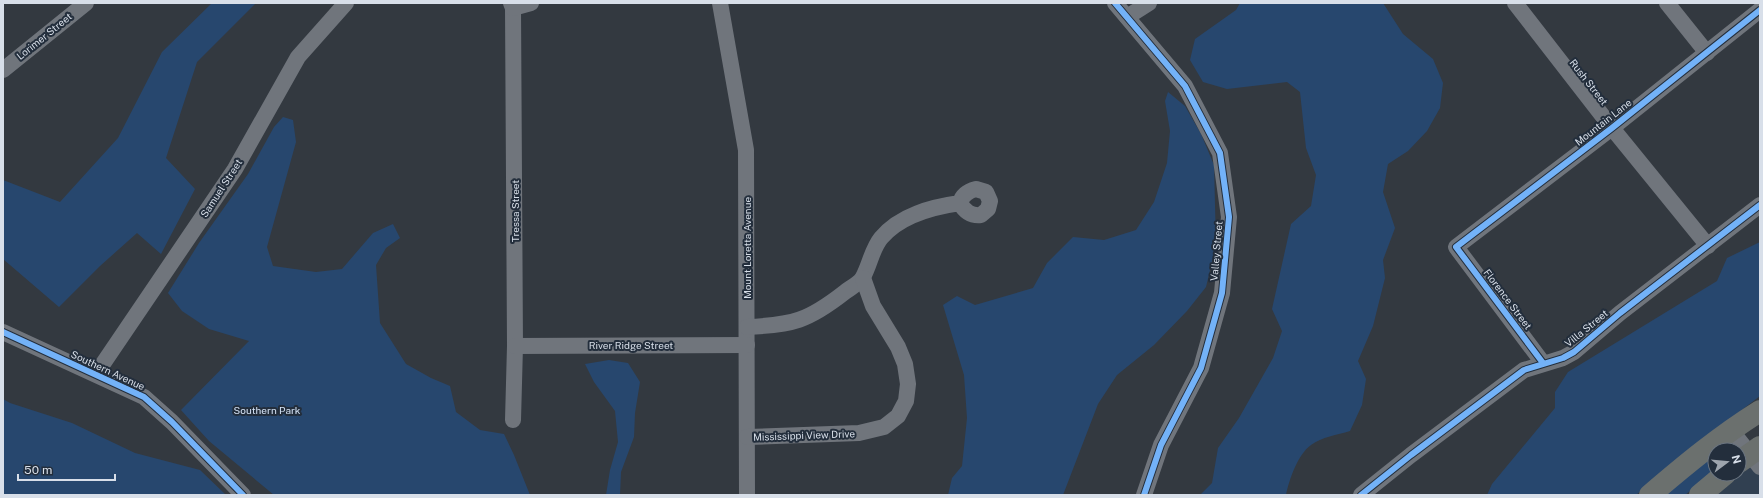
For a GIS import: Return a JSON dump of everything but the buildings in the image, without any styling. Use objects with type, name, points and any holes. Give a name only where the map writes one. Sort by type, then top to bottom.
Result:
[{"type":"highway","points":[[1650,495],[1731,430],[1760,411]]},
{"type":"highway","points":[[1700,495],[1715,482]]},
{"type":"street","name":"Lorimer Street","points":[[3,70],[86,3]]},
{"type":"street","name":"Samuel Street","points":[[96,374],[235,169],[298,57],[346,3]]},
{"type":"street","points":[[512,6],[531,3]]},
{"type":"street","name":"Mount Loretta Avenue","points":[[720,3],[746,150],[748,494]]},
{"type":"street","name":"Valley Street","points":[[1115,3],[1185,86],[1220,153],[1229,218],[1222,292],[1201,368],[1161,445],[1144,495]]},
{"type":"street","points":[[1127,17],[1149,3]]},
{"type":"street","name":"Rush Street","points":[[1515,3],[1612,128],[1708,246]]},
{"type":"street","points":[[1667,3],[1707,53]]},
{"type":"street","name":"Tressa Street","points":[[512,6],[515,346],[513,420]]},
{"type":"street","name":"Mountain Lane","points":[[1456,247],[1612,128],[1760,10]]},
{"type":"street","points":[[747,327],[792,323],[823,308],[863,278],[871,257],[881,238],[902,220],[926,210],[960,204]]},
{"type":"street","name":"Villa Street","points":[[1361,495],[1411,455],[1524,370],[1563,358],[1574,352],[1620,313],[1760,205]]},
{"type":"street","name":"Florence Street","points":[[1456,247],[1543,363]]},
{"type":"street","name":"Mississippi View Drive","points":[[747,437],[859,433],[884,427],[898,416],[906,401],[908,384],[905,364],[898,347],[873,306],[863,278]]},
{"type":"street","name":"Southern Avenue","points":[[3,332],[144,397],[172,422],[243,495]]},
{"type":"street","name":"River Ridge Street","points":[[515,346],[747,345]]},
{"type":"street","points":[[1731,430],[1752,458]]},
{"type":"shaded area","points":[[1760,460],[1760,495],[1712,495],[1729,482],[1747,482],[1747,469]]},
{"type":"green space","points":[[212,3],[256,3],[197,62],[166,158],[195,189],[161,254],[137,233],[100,266],[59,307],[3,259],[3,180],[60,202],[118,138],[162,52]]},
{"type":"green space","points":[[1240,3],[1383,3],[1403,34],[1433,59],[1443,83],[1440,108],[1427,131],[1408,151],[1388,164],[1383,192],[1395,228],[1383,260],[1385,278],[1373,326],[1358,361],[1366,379],[1362,405],[1350,431],[1320,440],[1306,449],[1298,461],[1289,482],[1286,495],[1200,495],[1212,483],[1218,448],[1239,418],[1273,358],[1282,331],[1272,309],[1291,224],[1311,206],[1316,175],[1306,148],[1300,92],[1287,82],[1227,89],[1203,82],[1190,60],[1195,39],[1236,10]]},
{"type":"green space","points":[[1168,92],[1185,106],[1201,134],[1214,165],[1216,245],[1206,287],[1187,311],[1154,345],[1117,375],[1098,404],[1063,495],[948,495],[952,478],[962,466],[967,418],[964,375],[943,305],[957,296],[975,305],[1033,288],[1047,263],[1073,237],[1104,240],[1136,230],[1154,202],[1167,163],[1170,131],[1165,101]]},
{"type":"green space","name":"Southern Park","points":[[283,117],[293,120],[296,142],[267,247],[273,266],[316,272],[342,269],[373,233],[393,224],[400,238],[386,248],[376,265],[380,323],[406,364],[431,378],[450,386],[456,412],[480,430],[504,434],[530,495],[274,495],[209,441],[181,410],[249,341],[209,329],[182,311],[168,293],[199,243],[248,174],[274,127]]},
{"type":"green space","points":[[1760,242],[1760,396],[1696,445],[1636,495],[1487,495],[1492,484],[1555,408],[1555,392],[1568,372],[1717,281],[1727,258]]},
{"type":"green space","points":[[609,360],[628,363],[640,382],[635,413],[634,437],[621,472],[620,495],[606,495],[610,470],[618,442],[615,411],[594,382],[585,364]]},
{"type":"green space","points":[[3,399],[10,403],[72,423],[135,453],[200,470],[226,495],[3,495]]},
{"type":"green space","points":[[1707,461],[1707,477],[1685,495],[1663,495]]},
{"type":"cycle path","points":[[1115,3],[1185,86],[1220,153],[1229,217],[1222,293],[1201,368],[1161,445],[1144,495]]},
{"type":"cycle path","points":[[1543,363],[1456,247],[1612,128],[1760,10]]},
{"type":"cycle path","points":[[1361,495],[1411,455],[1524,370],[1563,358],[1574,352],[1620,313],[1760,205]]},
{"type":"cycle path","points":[[3,332],[144,397],[172,422],[243,495]]}]
